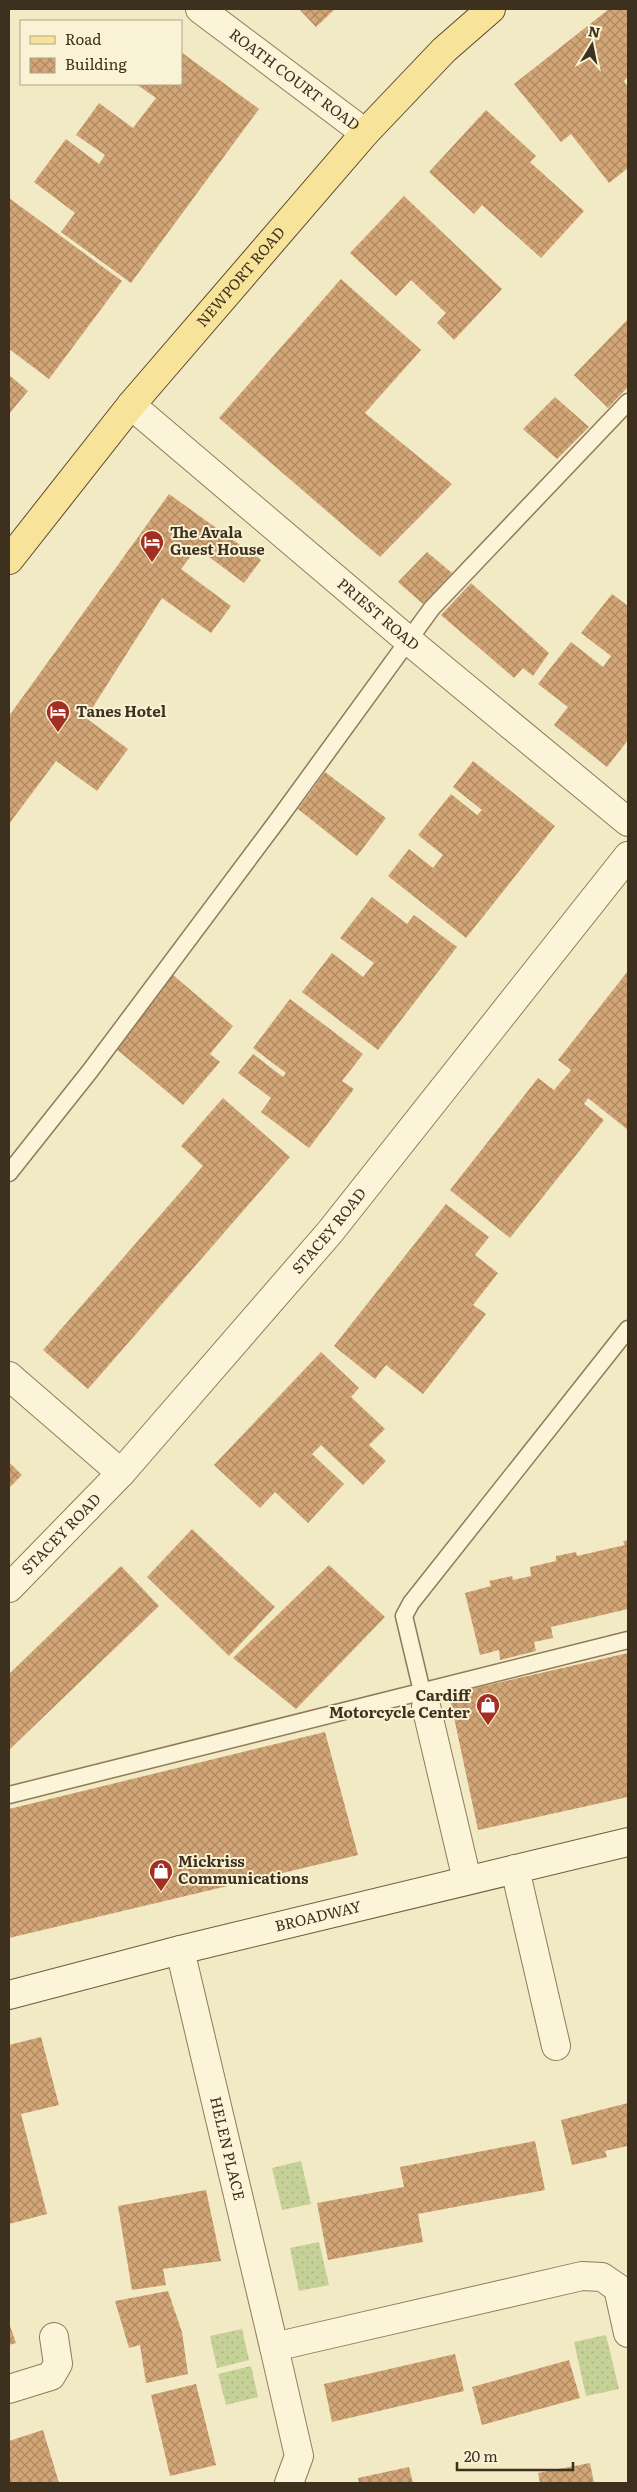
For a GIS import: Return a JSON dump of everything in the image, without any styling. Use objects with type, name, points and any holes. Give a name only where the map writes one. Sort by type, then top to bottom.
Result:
[{"type":"main road","name":"NEWPORT ROAD","points":[[9,560],[131,405],[365,133],[444,50],[491,9]]},
{"type":"street","name":"ROATH COURT ROAD","points":[[200,9],[365,133]]},
{"type":"street","name":"PRIEST ROAD","points":[[131,405],[409,641],[628,822]]},
{"type":"street","name":"STACEY ROAD","points":[[9,1588],[121,1473],[330,1232],[628,856]]},
{"type":"street","points":[[9,1376],[121,1473]]},
{"type":"street","points":[[424,1698],[467,1880]]},
{"type":"street","name":"BROADWAY","points":[[9,1995],[180,1950],[628,1842]]},
{"type":"street","points":[[514,1869],[556,2046]]},
{"type":"street","name":"HELEN PLACE","points":[[180,1950],[299,2456],[289,2483]]},
{"type":"street","points":[[274,2347],[582,2276],[602,2277],[618,2288],[628,2333]]},
{"type":"street","points":[[9,2389],[51,2376],[58,2364],[54,2337]]},
{"type":"lane","points":[[9,1173],[96,1063],[432,608],[628,402]]},
{"type":"lane","points":[[424,1698],[404,1616],[411,1602],[628,1330]]},
{"type":"lane","points":[[9,1795],[424,1698],[628,1640]]},
{"type":"green space","points":[[301,2161],[311,2204],[282,2210],[272,2168]]},
{"type":"green space","points":[[319,2242],[329,2285],[299,2291],[290,2248]]},
{"type":"green space","points":[[242,2329],[249,2360],[217,2368],[210,2336]]},
{"type":"green space","points":[[606,2335],[619,2389],[586,2396],[574,2342]]},
{"type":"green space","points":[[251,2366],[258,2397],[226,2405],[218,2374]]},
{"type":"building","points":[[299,9],[335,9],[316,27]]},
{"type":"building","points":[[609,9],[628,9],[628,77],[624,81],[628,87],[628,168],[609,183],[571,134],[561,142],[514,84]]},
{"type":"building","points":[[182,53],[259,109],[131,283],[61,232],[75,213],[34,182],[66,139],[99,164],[105,155],[76,135],[99,103],[133,128],[156,98],[137,85],[182,85]]},
{"type":"building","points":[[486,110],[536,156],[530,162],[584,211],[541,258],[482,205],[474,214],[429,172]]},
{"type":"building","points":[[404,196],[502,289],[454,340],[437,323],[446,313],[411,280],[396,296],[350,253]]},
{"type":"building","points":[[9,198],[122,281],[49,379],[9,349]]},
{"type":"building","points":[[341,279],[421,350],[365,413],[452,484],[380,557],[219,418]]},
{"type":"building","points":[[628,319],[628,387],[608,408],[574,375]]},
{"type":"building","points":[[9,375],[28,391],[9,414]]},
{"type":"building","points":[[555,397],[589,427],[557,459],[523,429]]},
{"type":"building","points":[[169,494],[261,560],[244,583],[197,548],[181,569],[231,606],[211,633],[162,598],[86,718],[128,749],[97,791],[56,761],[9,824],[9,716]]},
{"type":"building","points":[[427,552],[452,573],[423,604],[398,582]]},
{"type":"building","points":[[471,583],[549,653],[533,676],[523,668],[514,678],[441,615]]},
{"type":"building","points":[[612,594],[628,606],[628,740],[607,767],[554,725],[568,707],[538,684],[571,642],[603,667],[611,656],[581,633]]},
{"type":"building","points":[[473,761],[555,826],[466,938],[388,876],[409,849],[433,868],[443,855],[418,835],[451,794],[477,815],[482,810],[453,787]]},
{"type":"building","points":[[325,772],[386,818],[357,856],[298,809]]},
{"type":"building","points":[[372,897],[407,924],[414,915],[457,947],[378,1050],[302,992],[332,953],[363,977],[374,963],[340,938]]},
{"type":"building","points":[[628,971],[628,1130],[588,1098],[584,1104],[604,1120],[510,1238],[450,1190],[538,1078],[554,1090],[571,1070],[558,1060]]},
{"type":"building","points":[[173,975],[233,1026],[210,1054],[220,1062],[183,1105],[115,1048]]},
{"type":"building","points":[[290,999],[363,1054],[342,1081],[354,1089],[309,1148],[261,1112],[271,1098],[238,1073],[253,1054],[283,1077],[286,1073],[253,1048]]},
{"type":"building","points":[[223,1098],[290,1157],[88,1389],[43,1350],[203,1166],[181,1146]]},
{"type":"building","points":[[446,1204],[489,1237],[475,1255],[498,1273],[473,1305],[486,1314],[423,1394],[386,1365],[375,1379],[334,1346]]},
{"type":"building","points":[[321,1352],[359,1388],[351,1397],[385,1429],[369,1445],[386,1461],[363,1485],[321,1445],[312,1454],[344,1484],[308,1523],[275,1492],[260,1508],[214,1465]]},
{"type":"building","points":[[9,1462],[22,1475],[9,1488]]},
{"type":"building","points":[[192,1529],[275,1607],[229,1656],[147,1577]]},
{"type":"building","points":[[628,1540],[628,1609],[551,1627],[553,1638],[534,1642],[536,1651],[500,1660],[499,1650],[480,1655],[465,1593],[491,1586],[489,1581],[512,1576],[513,1580],[531,1576],[530,1567],[556,1561],[556,1556],[576,1552],[577,1556],[625,1545],[623,1541]]},
{"type":"building","points":[[329,1565],[385,1617],[296,1709],[233,1658]]},
{"type":"building","points":[[121,1566],[159,1606],[9,1750],[9,1674]]},
{"type":"building","points":[[628,1653],[628,1797],[478,1830],[449,1694]]},
{"type":"building","points":[[325,1732],[358,1855],[9,1938],[9,1809]]},
{"type":"building","points":[[41,2037],[59,2105],[21,2114],[47,2214],[9,2224],[9,2045]]},
{"type":"building","points":[[628,2103],[628,2146],[605,2151],[607,2157],[572,2165],[561,2120]]},
{"type":"building","points":[[535,2141],[545,2190],[418,2214],[423,2242],[328,2260],[317,2203],[404,2187],[400,2167]]},
{"type":"building","points":[[206,2190],[221,2261],[163,2269],[166,2285],[132,2290],[118,2206]]},
{"type":"building","points":[[168,2291],[182,2332],[188,2374],[146,2383],[140,2345],[129,2348],[115,2301]]},
{"type":"building","points":[[9,2323],[16,2343],[9,2345]]},
{"type":"building","points":[[455,2354],[464,2391],[332,2422],[324,2384]]},
{"type":"building","points":[[569,2360],[580,2398],[482,2425],[472,2387]]},
{"type":"building","points":[[196,2384],[216,2465],[170,2476],[151,2395]]},
{"type":"building","points":[[43,2430],[59,2483],[9,2483],[9,2441]]},
{"type":"building","points":[[590,2463],[594,2483],[540,2483],[538,2473]]},
{"type":"building","points":[[409,2467],[413,2483],[359,2483],[358,2478]]},
{"type":"place","name":"The Avala Guest House","points":[[152,563]]},
{"type":"place","name":"Tanes Hotel","points":[[58,733]]},
{"type":"place","name":"Cardiff Motorcycle Center","points":[[488,1726]]},
{"type":"place","name":"Mickriss Communications","points":[[161,1892]]}]
